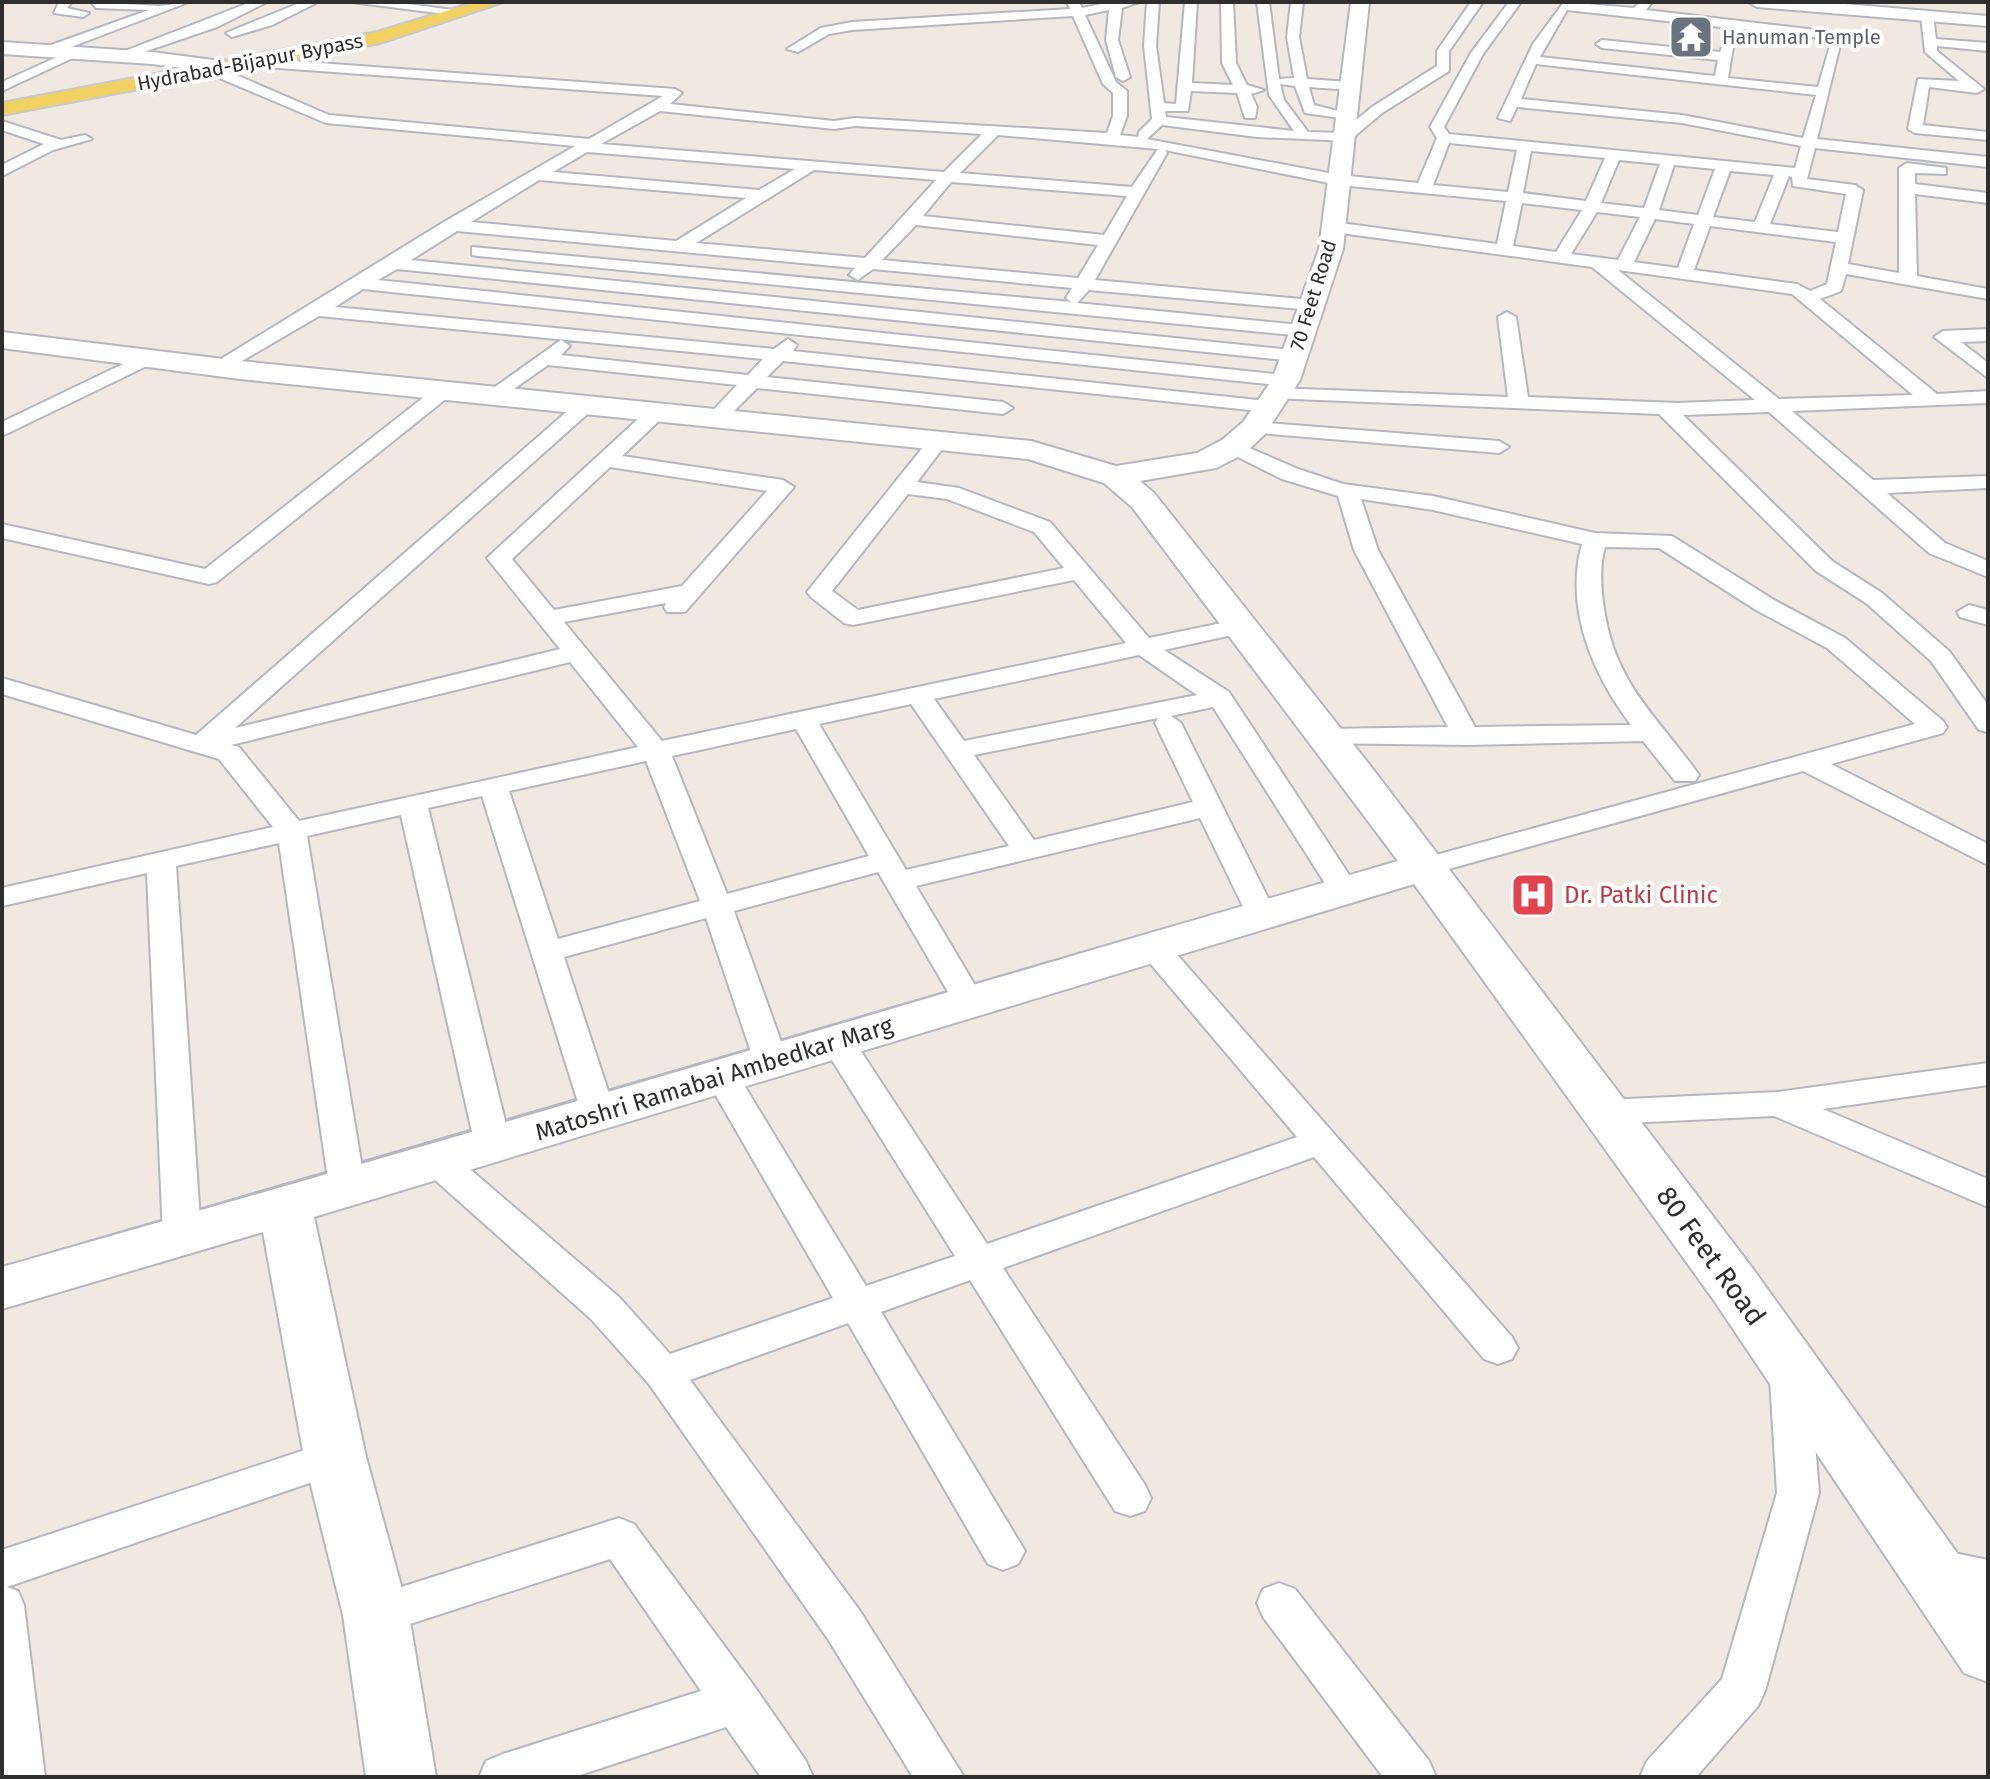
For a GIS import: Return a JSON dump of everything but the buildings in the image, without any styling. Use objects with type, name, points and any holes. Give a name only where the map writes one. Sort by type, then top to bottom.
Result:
[{"type":"main road","name":"Hydrabad-Bijapur Bypass","points":[[2,109],[380,37],[494,2]]},
{"type":"street","points":[[48,40],[81,18],[83,13],[58,10],[64,2],[73,2]]},
{"type":"street","points":[[174,61],[187,48],[268,22],[312,2]]},
{"type":"street","points":[[357,2],[461,12]]},
{"type":"street","points":[[980,2],[973,12],[985,18]]},
{"type":"street","points":[[1019,16],[1022,2]]},
{"type":"street","points":[[793,49],[825,31],[852,26],[1019,16],[1133,2]]},
{"type":"street","points":[[1153,2],[1147,39],[1152,52],[1158,114]]},
{"type":"street","points":[[1137,142],[1158,114],[1183,108],[1191,2]]},
{"type":"street","points":[[1227,2],[1229,63],[1250,107],[1250,115]]},
{"type":"street","points":[[1263,2],[1276,99],[1296,119],[1302,136]]},
{"type":"street","points":[[1297,2],[1293,40],[1303,103],[1310,110],[1345,126]]},
{"type":"street","name":"70 Feet Road","points":[[1115,476],[1205,461],[1233,447],[1271,402],[1295,355],[1331,249],[1360,2]]},
{"type":"street","points":[[1158,114],[1302,136],[1345,126],[1444,68],[1443,51],[1477,2]]},
{"type":"street","points":[[1444,138],[1437,127],[1477,53],[1515,2]]},
{"type":"street","points":[[1757,2],[1988,21]]},
{"type":"street","points":[[96,4],[187,8],[225,12],[268,22]]},
{"type":"street","points":[[118,56],[225,12],[257,4],[295,10]]},
{"type":"street","points":[[1116,88],[1124,86],[1120,59],[1112,44],[1111,24],[1117,4]]},
{"type":"street","points":[[1496,143],[1531,60],[1564,6],[1642,7],[1738,25],[1839,36],[1809,143],[1761,227]]},
{"type":"street","points":[[1076,7],[1110,84],[1120,91],[1122,115],[1119,128],[1111,138]]},
{"type":"street","points":[[2,48],[48,40],[168,8]]},
{"type":"street","points":[[150,14],[187,8]]},
{"type":"street","points":[[1927,16],[1931,52],[1988,98]]},
{"type":"street","points":[[1721,79],[1738,25]]},
{"type":"street","points":[[48,40],[74,54],[174,61],[216,68],[326,119],[585,145],[1138,192]]},
{"type":"street","points":[[1930,42],[1988,47]]},
{"type":"street","points":[[1602,44],[1726,57]]},
{"type":"street","points":[[2,87],[74,54]]},
{"type":"street","points":[[1531,60],[1622,91],[1682,119],[1988,175]]},
{"type":"street","points":[[218,367],[319,311],[450,225],[585,145],[658,107],[675,93],[251,62]]},
{"type":"street","points":[[1511,102],[1721,79],[1823,92]]},
{"type":"street","points":[[1183,87],[1242,90],[1302,82],[1350,86]]},
{"type":"street","points":[[1973,86],[1923,82],[1915,129],[1988,136]]},
{"type":"street","points":[[658,107],[834,125],[855,122],[1111,138],[1339,180],[1424,188],[1451,197],[1515,197],[1842,238]]},
{"type":"street","points":[[495,396],[664,268],[684,248],[762,195],[840,148],[851,134],[834,125]]},
{"type":"street","points":[[5,129],[60,144]]},
{"type":"street","points":[[716,418],[869,265],[947,177],[994,130]]},
{"type":"street","points":[[1444,138],[1792,172]]},
{"type":"street","points":[[1424,188],[1444,138]]},
{"type":"street","points":[[2,171],[60,144],[85,139]]},
{"type":"street","points":[[1504,250],[1525,146]]},
{"type":"street","points":[[2,340],[218,367],[939,440],[992,426],[1111,241],[1160,153]]},
{"type":"street","points":[[1561,257],[1592,206],[1614,154]]},
{"type":"street","points":[[1624,266],[1647,213],[1660,192],[1668,160]]},
{"type":"street","points":[[1904,160],[1988,162]]},
{"type":"street","points":[[1904,160],[1908,279]]},
{"type":"street","points":[[553,164],[781,183]]},
{"type":"street","points":[[1684,274],[1724,165]]},
{"type":"street","points":[[1792,172],[1798,183],[1855,190],[1842,238],[1835,287],[1808,298]]},
{"type":"street","points":[[533,175],[762,195]]},
{"type":"street","points":[[1907,188],[1988,198]]},
{"type":"street","points":[[473,211],[536,215]]},
{"type":"street","points":[[912,220],[1111,241]]},
{"type":"street","points":[[450,225],[1084,284],[1307,318]]},
{"type":"street","points":[[1333,227],[1448,236],[1504,250],[1797,289],[1932,400]]},
{"type":"street","points":[[420,245],[1068,308],[1307,318]]},
{"type":"street","points":[[1596,262],[1777,408],[1937,548],[1988,570]]},
{"type":"street","points":[[393,263],[1295,355]]},
{"type":"street","points":[[1839,267],[1988,294]]},
{"type":"street","points":[[361,284],[1038,354],[1499,447]]},
{"type":"street","points":[[319,311],[578,334],[1021,381],[1271,402],[1777,408],[1988,397]]},
{"type":"street","points":[[1507,317],[1519,403]]},
{"type":"street","points":[[1988,335],[1943,337],[1988,372]]},
{"type":"street","points":[[2,430],[148,358]]},
{"type":"street","points":[[545,359],[753,380],[992,426],[1031,450],[1115,476]]},
{"type":"street","points":[[2,531],[209,577],[445,390]]},
{"type":"street","points":[[201,744],[586,405]]},
{"type":"street","points":[[1664,408],[1824,566],[1874,598],[1940,656],[1988,724]]},
{"type":"street","points":[[657,412],[499,558],[656,751],[717,906],[771,1061]]},
{"type":"street","points":[[939,440],[819,592],[853,618],[1079,572]]},
{"type":"street","points":[[1233,447],[1290,474],[1347,491],[1433,503],[1595,540],[1664,541],[1765,605],[1836,643],[1934,727]]},
{"type":"street","points":[[548,618],[683,599],[783,487],[605,460]]},
{"type":"street","name":"80 Feet Road","points":[[1115,476],[1143,500],[1241,626],[1326,737],[1413,871],[1606,1112],[1789,1365],[1988,1651]]},
{"type":"street","points":[[1868,487],[1988,482]]},
{"type":"street","points":[[902,487],[951,493],[1042,527],[1143,647],[1220,698],[1344,890]]},
{"type":"street","points":[[1347,491],[1366,550],[1467,737]]},
{"type":"street","points":[[1595,540],[1589,554],[1595,627],[1615,685],[1685,775]]},
{"type":"street","points":[[2,897],[493,786],[1241,626]]},
{"type":"street","points":[[201,744],[576,653]]},
{"type":"street","points":[[2,686],[229,753],[292,831],[347,1186]]},
{"type":"street","points":[[918,695],[1027,850]]},
{"type":"street","points":[[959,750],[1220,698]]},
{"type":"street","points":[[803,719],[969,1002]]},
{"type":"street","points":[[1168,723],[1262,916]]},
{"type":"street","points":[[2,1310],[287,1216],[450,1172],[728,1086],[1380,895],[1392,890],[1413,871],[1934,727],[1988,724]]},
{"type":"street","points":[[1326,737],[1651,733]]},
{"type":"street","points":[[1806,762],[1934,825],[1988,856]]},
{"type":"street","points":[[493,786],[599,1115]]},
{"type":"street","points":[[413,804],[493,1145]]},
{"type":"street","points":[[548,951],[717,906],[891,871],[1027,850],[1209,807]]},
{"type":"street","points":[[161,861],[182,1235]]},
{"type":"street","name":"Matoshri Ramabai Ambedkar Marg","points":[[2,1288],[182,1235],[287,1216],[347,1186],[450,1172],[493,1145],[599,1115],[728,1086],[771,1061],[845,1053],[969,1002],[1163,958],[1262,916],[1413,871]]},
{"type":"street","points":[[1163,958],[1498,1348]]},
{"type":"street","points":[[845,1053],[1130,1498]]},
{"type":"street","points":[[1606,1112],[1778,1104],[1988,1074]]},
{"type":"street","points":[[728,1086],[1003,1551]]},
{"type":"street","points":[[1778,1104],[1988,1194]]},
{"type":"street","points":[[663,1373],[1320,1142]]},
{"type":"street","points":[[450,1172],[605,1308],[663,1373],[844,1625],[940,1777]]},
{"type":"street","points":[[287,1216],[335,1457],[376,1615],[401,1777]]},
{"type":"street","points":[[1664,1777],[1742,1691],[1798,1493],[1789,1365]]},
{"type":"street","points":[[2,1569],[335,1457]]},
{"type":"street","points":[[376,1615],[619,1537],[789,1777]]},
{"type":"street","points":[[1929,1567],[1988,1580]]},
{"type":"street","points":[[1279,1603],[1412,1777]]},
{"type":"street","points":[[2,1605],[21,1777]]},
{"type":"street","points":[[503,1777],[738,1701]]},
{"type":"place","name":"Hanuman Temple","points":[[1691,37]]},
{"type":"place","name":"Dr. Patki Clinic","points":[[1533,895]]}]
